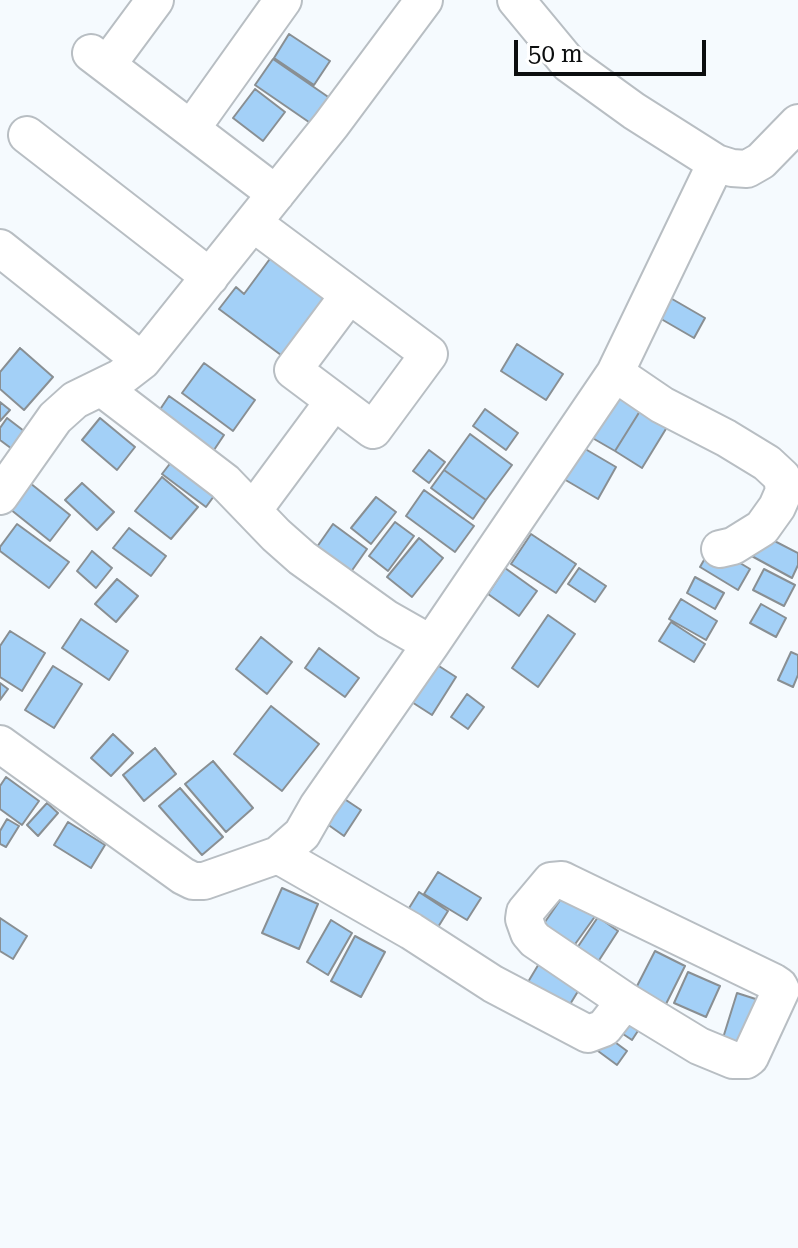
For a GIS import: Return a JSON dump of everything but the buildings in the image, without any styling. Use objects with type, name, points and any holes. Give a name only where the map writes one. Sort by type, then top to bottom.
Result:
[{"type":"street","points":[[155,0],[99,59],[276,194]]},
{"type":"street","points":[[191,129],[283,0]]},
{"type":"street","points":[[0,496],[55,418],[75,400],[120,378],[142,361],[331,125],[424,0]]},
{"type":"street","points":[[516,0],[569,64],[634,111],[716,163],[747,169],[761,161],[798,123]]},
{"type":"street","points":[[27,135],[210,277]]},
{"type":"street","points":[[0,744],[193,881],[204,881],[278,855],[302,834],[318,806],[615,373],[716,163]]},
{"type":"street","points":[[253,223],[429,354],[373,430],[293,370],[349,295]]},
{"type":"street","points":[[0,248],[142,361]]},
{"type":"street","points":[[615,373],[662,405],[767,463],[782,477],[784,491],[762,528],[733,546],[720,549]]},
{"type":"street","points":[[102,388],[225,482],[302,558],[387,619],[431,644]]},
{"type":"street","points":[[260,501],[334,401]]},
{"type":"street","points":[[278,855],[411,931],[493,984],[584,1033],[595,1033],[604,1028],[625,1001]]},
{"type":"street","points":[[562,880],[773,982],[781,990],[750,1057],[740,1061],[699,1046],[625,1001],[529,933],[525,912],[551,881],[562,880]]}]
